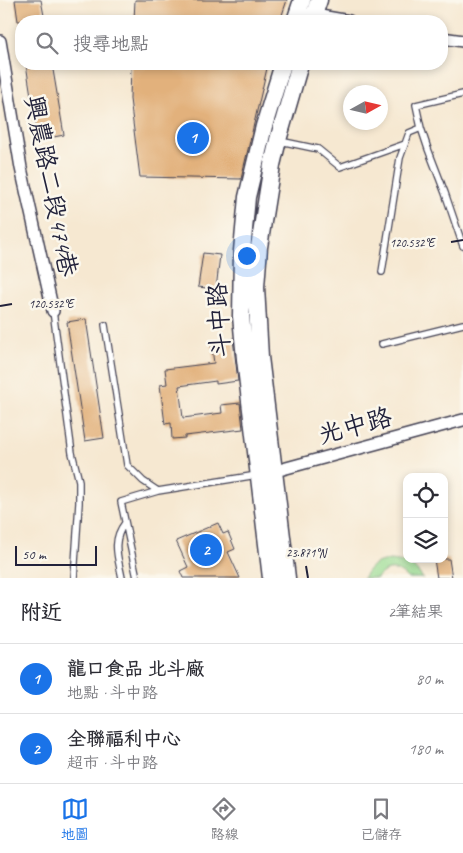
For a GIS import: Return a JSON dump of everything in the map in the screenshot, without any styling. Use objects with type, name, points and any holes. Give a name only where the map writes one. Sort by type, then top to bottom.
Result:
[{"type":"main road","name":"斗中路","points":[[253,358],[241,316],[242,251],[247,197],[264,126],[281,70]]},
{"type":"main road","name":"斗中路","points":[[271,578],[266,473],[253,358],[256,287],[259,247],[272,165],[298,70]]},
{"type":"main road","name":"斗中路","points":[[266,473],[287,578]]},
{"type":"street","points":[[307,12],[321,15]]},
{"type":"street","points":[[448,39],[463,41]]},
{"type":"street","name":"興農路二段474巷","points":[[0,41],[21,168],[53,311]]},
{"type":"street","name":"光中路","points":[[266,473],[463,420]]},
{"type":"lane","points":[[463,94],[416,105],[421,128],[463,246]]},
{"type":"lane","points":[[382,272],[400,158],[409,133],[421,128]]},
{"type":"lane","points":[[278,140],[318,149],[340,167],[405,144]]},
{"type":"lane","points":[[53,311],[70,443],[79,481],[74,578]]},
{"type":"lane","points":[[382,344],[463,324]]},
{"type":"lane","points":[[105,325],[127,465],[158,491]]},
{"type":"lane","points":[[137,578],[121,502],[158,491],[266,473]]},
{"type":"lane","points":[[122,578],[116,548],[120,530],[125,523]]},
{"type":"green space","points":[[391,560],[410,563],[423,578],[407,578],[395,570],[388,570],[377,578],[363,578],[374,564]]},
{"type":"building","points":[[15,0],[41,0],[44,15],[17,15]]},
{"type":"building","points":[[135,0],[287,0],[282,15],[134,15]]},
{"type":"building","points":[[27,70],[53,70],[64,135],[38,140]]},
{"type":"building","points":[[131,70],[267,70],[241,179],[140,177],[130,99]]},
{"type":"building","points":[[203,253],[220,255],[216,289],[198,287]]},
{"type":"building","points":[[86,319],[104,438],[85,441],[67,322]]},
{"type":"building","points":[[233,339],[238,381],[216,384],[216,381],[179,386],[183,418],[222,413],[221,405],[240,403],[243,429],[172,439],[171,423],[165,424],[160,385],[167,384],[165,369],[214,363],[211,342]]},
{"type":"building","points":[[218,523],[223,534],[228,532],[235,549],[228,552],[240,578],[183,578],[180,571],[188,567],[176,541]]},
{"type":"building","points":[[449,559],[452,578],[437,578],[435,563],[448,563]]},
{"type":"place","name":"龍口食品 北斗廠","points":[[193,138]]},
{"type":"place","name":"全聯福利中心","points":[[206,550]]}]
